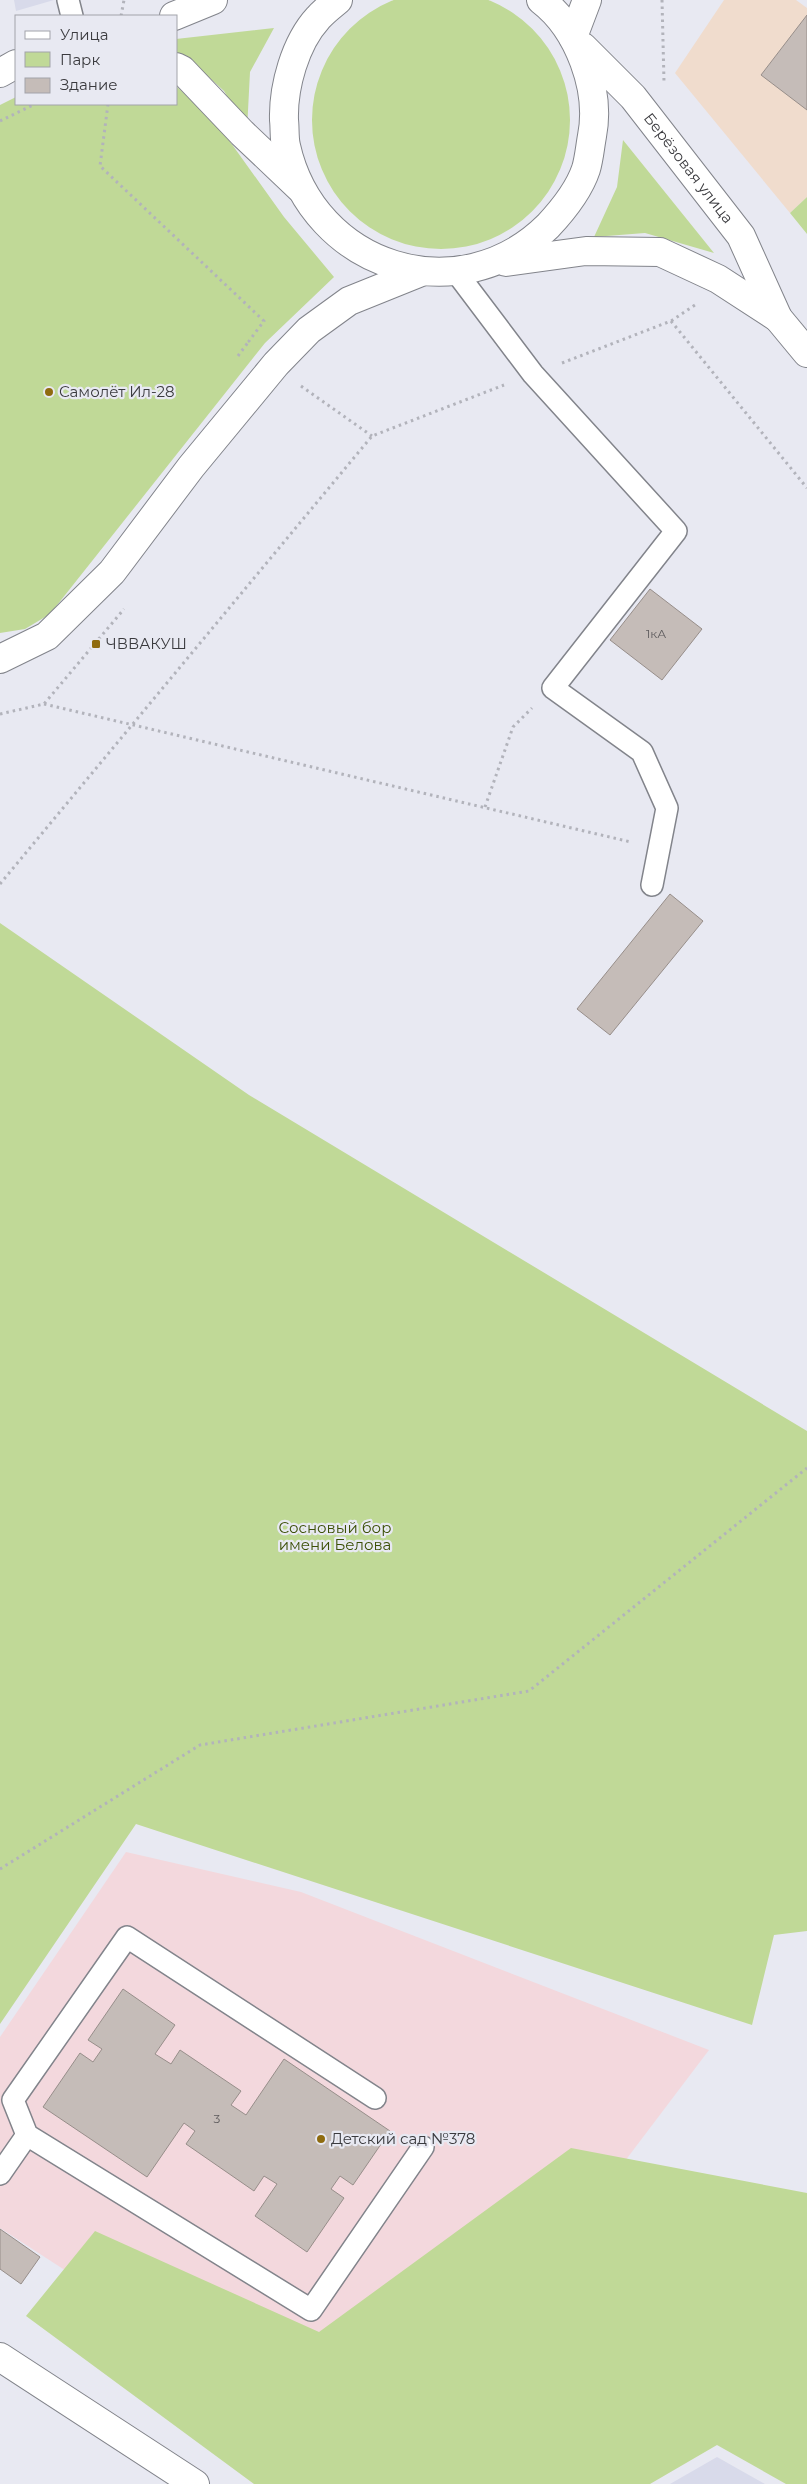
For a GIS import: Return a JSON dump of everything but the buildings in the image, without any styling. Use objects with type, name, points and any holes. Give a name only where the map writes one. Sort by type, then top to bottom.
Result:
[{"type":"main road","points":[[176,15],[213,0]]},
{"type":"main road","points":[[300,188],[285,146],[283,101],[294,57],[317,19],[338,0]]},
{"type":"main road","points":[[178,68],[300,188],[330,229],[372,258],[421,272],[456,272],[490,264],[531,243],[563,210],[586,170],[594,125],[591,80],[573,37],[548,5],[541,0]]},
{"type":"main road","points":[[573,37],[587,0]]},
{"type":"main road","name":"Берёзовая улица","points":[[573,37],[633,98],[741,236],[778,318],[807,353]]},
{"type":"main road","points":[[0,73],[15,65]]},
{"type":"main road","name":"Берёзовая улица","points":[[490,264],[586,251],[660,252],[718,279],[778,318]]},
{"type":"main road","points":[[0,659],[47,636],[112,572],[191,466],[276,364],[309,330],[349,302],[421,272]]},
{"type":"main road","points":[[0,2357],[195,2484]]},
{"type":"lane","points":[[68,0],[72,15]]},
{"type":"lane","points":[[456,272],[533,374],[676,531],[552,688],[642,752],[667,808],[652,886]]},
{"type":"lane","points":[[375,2098],[127,1937],[13,2100],[27,2134],[311,2310],[423,2147]]},
{"type":"lane","points":[[0,2174],[27,2134]]},
{"type":"path","points":[[121,15],[124,0]]},
{"type":"path","points":[[0,121],[33,105]]},
{"type":"path","points":[[108,105],[100,166],[264,321],[249,341],[297,383],[372,436]]},
{"type":"path","points":[[0,884],[134,725],[372,436],[671,321],[807,488]]},
{"type":"path","points":[[485,807],[513,726],[552,688]]},
{"type":"path","points":[[44,704],[659,849]]},
{"type":"path","points":[[0,1869],[200,1745],[529,1691],[807,1468]]},
{"type":"shaded area","points":[[14,0],[54,0],[16,11]]},
{"type":"shaded area","points":[[724,0],[796,0],[807,8],[807,197],[790,213],[675,73]]},
{"type":"shaded area","name":"Детский сад №378","points":[[126,1852],[301,1892],[709,2050],[385,2478],[0,2228],[0,2037]]},
{"type":"shaded area","points":[[717,2457],[765,2484],[670,2484]]},
{"type":"green space","points":[[398,-1],[484,-1],[502,6],[523,20],[548,48],[560,71],[569,107],[569,133],[564,157],[555,181],[541,202],[523,220],[502,234],[466,246],[441,249],[416,246],[380,234],[359,220],[341,202],[327,181],[322,169],[315,145],[312,120],[315,95],[322,71],[327,59],[341,38],[369,13],[380,6]]},
{"type":"green space","points":[[274,28],[250,72],[247,130],[224,91],[201,70],[178,55],[178,39]]},
{"type":"green space","points":[[178,88],[216,122],[284,217],[334,277],[265,343],[50,614],[25,629],[0,633],[0,105],[15,98],[15,105],[178,105]]},
{"type":"green space","points":[[623,140],[714,253],[645,233],[594,237],[617,187]]},
{"type":"green space","points":[[807,197],[807,234],[790,213]]},
{"type":"green space","name":"Сосновый бор имени Белова","points":[[0,923],[249,1095],[807,1431],[807,1931],[774,1935],[752,2025],[136,1824],[0,2024]]},
{"type":"green space","points":[[571,2148],[807,2193],[807,2484],[786,2484],[717,2445],[650,2484],[254,2484],[26,2316],[95,2231],[319,2332]]},
{"type":"place","name":"Самолёт Ил-28","points":[[49,392]]},
{"type":"place","name":"ЧВВАКУШ","points":[[96,644]]},
{"type":"place","name":"Детский сад №378","points":[[321,2139]]}]
